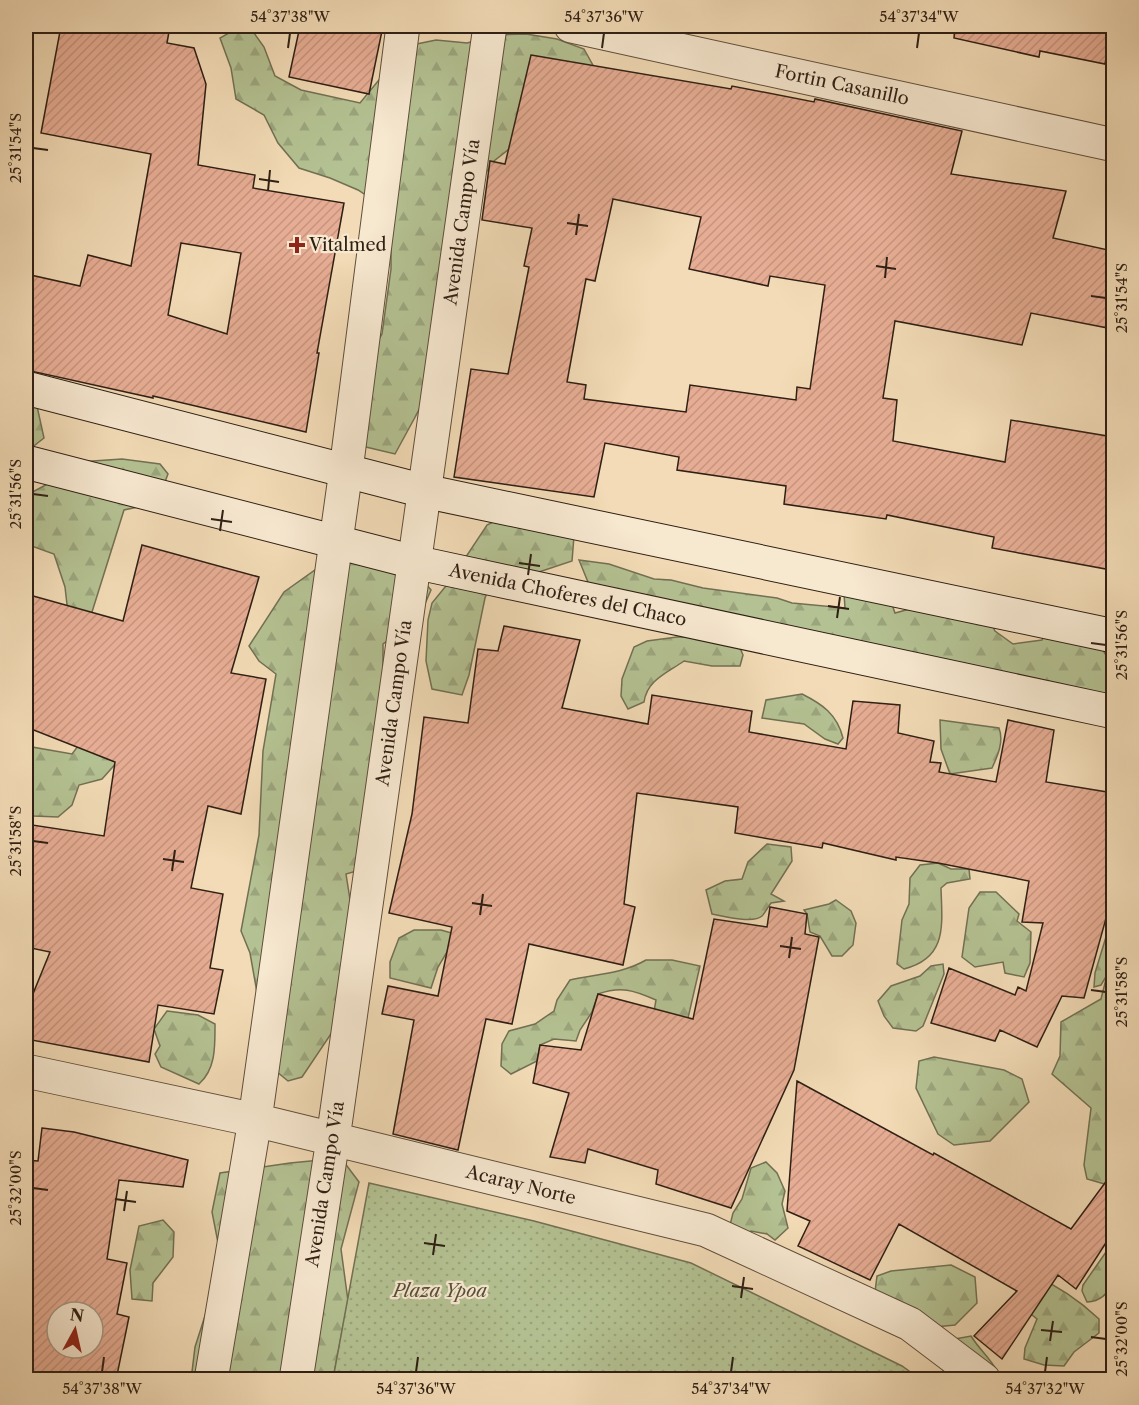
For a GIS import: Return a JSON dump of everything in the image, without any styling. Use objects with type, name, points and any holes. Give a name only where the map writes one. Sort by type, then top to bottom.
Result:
[{"type":"street","points":[[211,1380],[255,1120],[346,470],[403,26]]},
{"type":"street","name":"Avenida Campo Vía","points":[[296,1380],[333,1139],[490,26]]},
{"type":"street","name":"Fortin Casanillo","points":[[571,26],[1113,145]]},
{"type":"street","points":[[26,388],[424,491],[1113,636]]},
{"type":"street","name":"Avenida Choferes del Chaco","points":[[26,462],[414,562],[1113,712]]},
{"type":"street","name":"Acaray Norte","points":[[26,1071],[255,1120],[706,1230],[910,1324],[984,1380]]},
{"type":"green space","points":[[241,26],[249,26],[264,47],[275,76],[301,90],[360,103],[407,46],[436,40],[467,43],[497,35],[526,34],[557,39],[584,49],[600,78],[554,129],[508,150],[494,161],[476,187],[426,397],[395,454],[366,447],[348,422],[366,361],[382,334],[391,269],[391,239],[385,208],[358,190],[299,168],[278,143],[264,115],[236,99],[231,68],[220,38]]},
{"type":"green space","points":[[26,393],[35,397],[44,438],[26,452]]},
{"type":"green space","points":[[122,459],[160,464],[168,474],[157,503],[124,510],[92,612],[70,631],[65,587],[54,554],[26,544],[26,492],[29,494],[53,481],[78,462]]},
{"type":"green space","points":[[501,518],[574,536],[572,561],[536,573],[497,568],[485,598],[469,675],[462,695],[432,689],[426,661],[428,620],[432,603],[450,581],[487,525]]},
{"type":"green space","points":[[368,550],[413,569],[431,590],[418,620],[383,644],[383,719],[360,870],[346,874],[351,906],[347,1010],[302,1077],[288,1081],[270,1066],[250,953],[241,931],[259,835],[263,751],[276,674],[259,661],[249,646],[284,592],[315,570]]},
{"type":"green space","points":[[579,560],[609,564],[654,579],[671,580],[703,588],[777,598],[792,603],[845,608],[843,579],[883,578],[895,613],[953,597],[981,602],[995,631],[1013,644],[1042,640],[1051,616],[1083,619],[1113,666],[1113,697],[590,587]]},
{"type":"green space","points":[[677,637],[718,637],[737,641],[743,655],[740,666],[712,666],[684,661],[653,683],[644,702],[628,709],[621,696],[622,679],[634,647],[647,641]]},
{"type":"green space","points":[[802,694],[833,716],[843,738],[838,744],[825,739],[804,724],[762,718],[766,700]]},
{"type":"green space","points":[[940,720],[999,728],[1001,743],[992,768],[950,774],[941,749]]},
{"type":"green space","points":[[88,733],[119,760],[102,779],[79,785],[72,805],[58,817],[34,816],[26,811],[26,746],[72,754]]},
{"type":"green space","points":[[767,844],[791,847],[792,861],[771,894],[784,901],[771,903],[758,918],[738,919],[712,914],[706,890],[725,881],[742,879],[748,862]]},
{"type":"green space","points":[[938,863],[951,869],[969,869],[970,879],[947,883],[941,888],[941,927],[935,948],[918,964],[904,969],[897,964],[902,920],[909,904],[910,878],[920,865]]},
{"type":"green space","points":[[980,892],[996,892],[1019,914],[1017,921],[1031,932],[1030,963],[1024,977],[1005,973],[1003,962],[975,967],[962,957],[969,908]]},
{"type":"green space","points":[[836,900],[851,911],[856,923],[853,945],[842,956],[832,956],[820,936],[810,932],[807,914],[804,910]]},
{"type":"green space","points":[[1113,914],[1114,1156],[1108,1185],[1087,1179],[1084,1165],[1091,1108],[1052,1074],[1060,1056],[1061,1022],[1101,999],[1107,975],[1101,985],[1094,987],[1095,973]]},
{"type":"green space","points":[[414,930],[441,930],[455,934],[453,942],[438,967],[431,988],[390,978],[390,962],[399,938]]},
{"type":"green space","points":[[646,960],[672,960],[700,966],[688,1018],[653,1017],[656,1000],[627,990],[598,994],[592,1012],[580,1030],[576,1041],[554,1039],[540,1045],[537,1061],[511,1074],[501,1066],[502,1044],[509,1031],[535,1024],[554,1011],[557,1000],[570,980],[618,971]]},
{"type":"green space","points":[[943,964],[944,974],[923,1026],[916,1031],[893,1028],[884,1016],[878,1001],[891,986],[920,976],[931,966]]},
{"type":"green space","points":[[167,1011],[198,1015],[215,1024],[212,1064],[199,1084],[161,1067],[155,1054],[160,1046],[154,1029]]},
{"type":"green space","points":[[934,1057],[1004,1070],[1022,1079],[1029,1102],[990,1141],[954,1145],[938,1134],[916,1088],[919,1061]]},
{"type":"green space","points":[[341,1158],[359,1182],[341,1249],[348,1301],[333,1379],[191,1380],[195,1347],[222,1263],[212,1212],[220,1173]]},
{"type":"green space","points":[[766,1162],[777,1173],[785,1191],[782,1204],[788,1228],[775,1240],[767,1234],[751,1231],[738,1239],[729,1229],[733,1213],[742,1199],[751,1168]]},
{"type":"green space","name":"Plaza Ypoa","points":[[369,1183],[534,1221],[691,1263],[902,1366],[920,1379],[333,1379]]},
{"type":"green space","points":[[163,1220],[174,1232],[173,1257],[153,1283],[152,1301],[132,1299],[130,1270],[139,1226]]},
{"type":"green space","points":[[1113,1242],[1114,1261],[1109,1288],[1097,1300],[1087,1302],[1082,1291],[1083,1285]]},
{"type":"green space","points":[[951,1265],[975,1277],[977,1303],[955,1325],[935,1327],[875,1292],[877,1276],[891,1271]]},
{"type":"green space","points":[[1033,1275],[1068,1294],[1099,1319],[1099,1333],[1074,1352],[1064,1366],[1044,1365],[1024,1359],[1025,1348],[1037,1319],[1016,1302],[1016,1288]]},
{"type":"green space","points":[[971,1336],[997,1371],[992,1379],[950,1379],[944,1374],[939,1353],[955,1339]]},
{"type":"building","points":[[61,26],[170,26],[167,43],[194,48],[206,84],[198,165],[255,175],[253,188],[344,203],[317,353],[319,353],[306,432],[153,396],[153,398],[26,370],[26,274],[80,286],[88,255],[131,266],[151,154],[41,133]],"holes":[[[181,243],[241,253],[227,334],[168,315]]]},
{"type":"building","points":[[300,26],[383,26],[369,94],[289,77]]},
{"type":"building","points":[[955,26],[1112,26],[1105,64],[1040,51],[1039,57],[954,38]]},
{"type":"building","points":[[531,55],[731,89],[732,86],[814,102],[815,99],[962,131],[951,174],[1066,191],[1053,238],[1113,251],[1113,329],[1031,313],[1022,345],[895,321],[883,398],[897,400],[893,441],[1005,462],[1011,420],[1113,437],[1113,521],[1106,569],[992,548],[994,537],[887,515],[886,519],[784,504],[786,486],[677,470],[679,457],[605,443],[594,497],[454,477],[471,369],[508,374],[529,267],[524,266],[532,228],[482,220],[490,161],[505,164]],"holes":[[[613,199],[701,217],[689,269],[768,286],[770,276],[825,285],[810,389],[797,387],[796,400],[690,385],[686,412],[584,399],[586,385],[567,382],[586,279],[595,281]]]},
{"type":"building","points":[[142,545],[259,577],[231,673],[266,679],[241,814],[208,806],[191,888],[223,894],[210,968],[223,970],[214,1014],[158,1005],[149,1062],[26,1039],[26,1011],[50,952],[26,947],[26,824],[104,836],[115,762],[26,727],[26,594],[123,621]]},
{"type":"building","points":[[504,626],[580,640],[562,708],[648,724],[652,695],[752,711],[749,732],[846,749],[853,701],[900,705],[898,733],[934,741],[930,762],[941,763],[939,772],[996,782],[1008,720],[1054,730],[1046,782],[1113,793],[1113,893],[1084,998],[1062,996],[1037,1047],[1000,1030],[995,1041],[931,1023],[949,968],[1015,995],[1018,987],[1026,991],[1043,923],[1022,922],[1029,881],[938,863],[896,857],[896,860],[823,843],[822,848],[735,833],[738,807],[637,793],[624,904],[635,907],[623,965],[529,944],[512,1024],[486,1019],[458,1150],[393,1134],[414,1020],[382,1014],[388,986],[438,996],[452,927],[389,913],[412,814],[424,717],[468,723],[478,649],[498,651]]},
{"type":"building","points":[[770,907],[807,914],[805,934],[819,937],[794,1070],[731,1208],[656,1184],[658,1170],[588,1149],[585,1163],[550,1157],[569,1093],[533,1083],[540,1045],[581,1050],[598,994],[693,1019],[714,919],[767,927]]},
{"type":"building","points":[[797,1081],[1071,1229],[1113,1172],[1113,1232],[1076,1289],[1058,1275],[1002,1359],[974,1336],[1017,1291],[899,1224],[870,1280],[798,1246],[810,1221],[787,1211]]},
{"type":"building","points":[[42,1128],[74,1132],[188,1160],[183,1187],[119,1180],[107,1259],[127,1263],[117,1314],[129,1317],[116,1380],[29,1380],[32,1361],[26,1360],[26,1160],[38,1161]]},
{"type":"place","name":"Vitalmed","points":[[297,245]]}]
